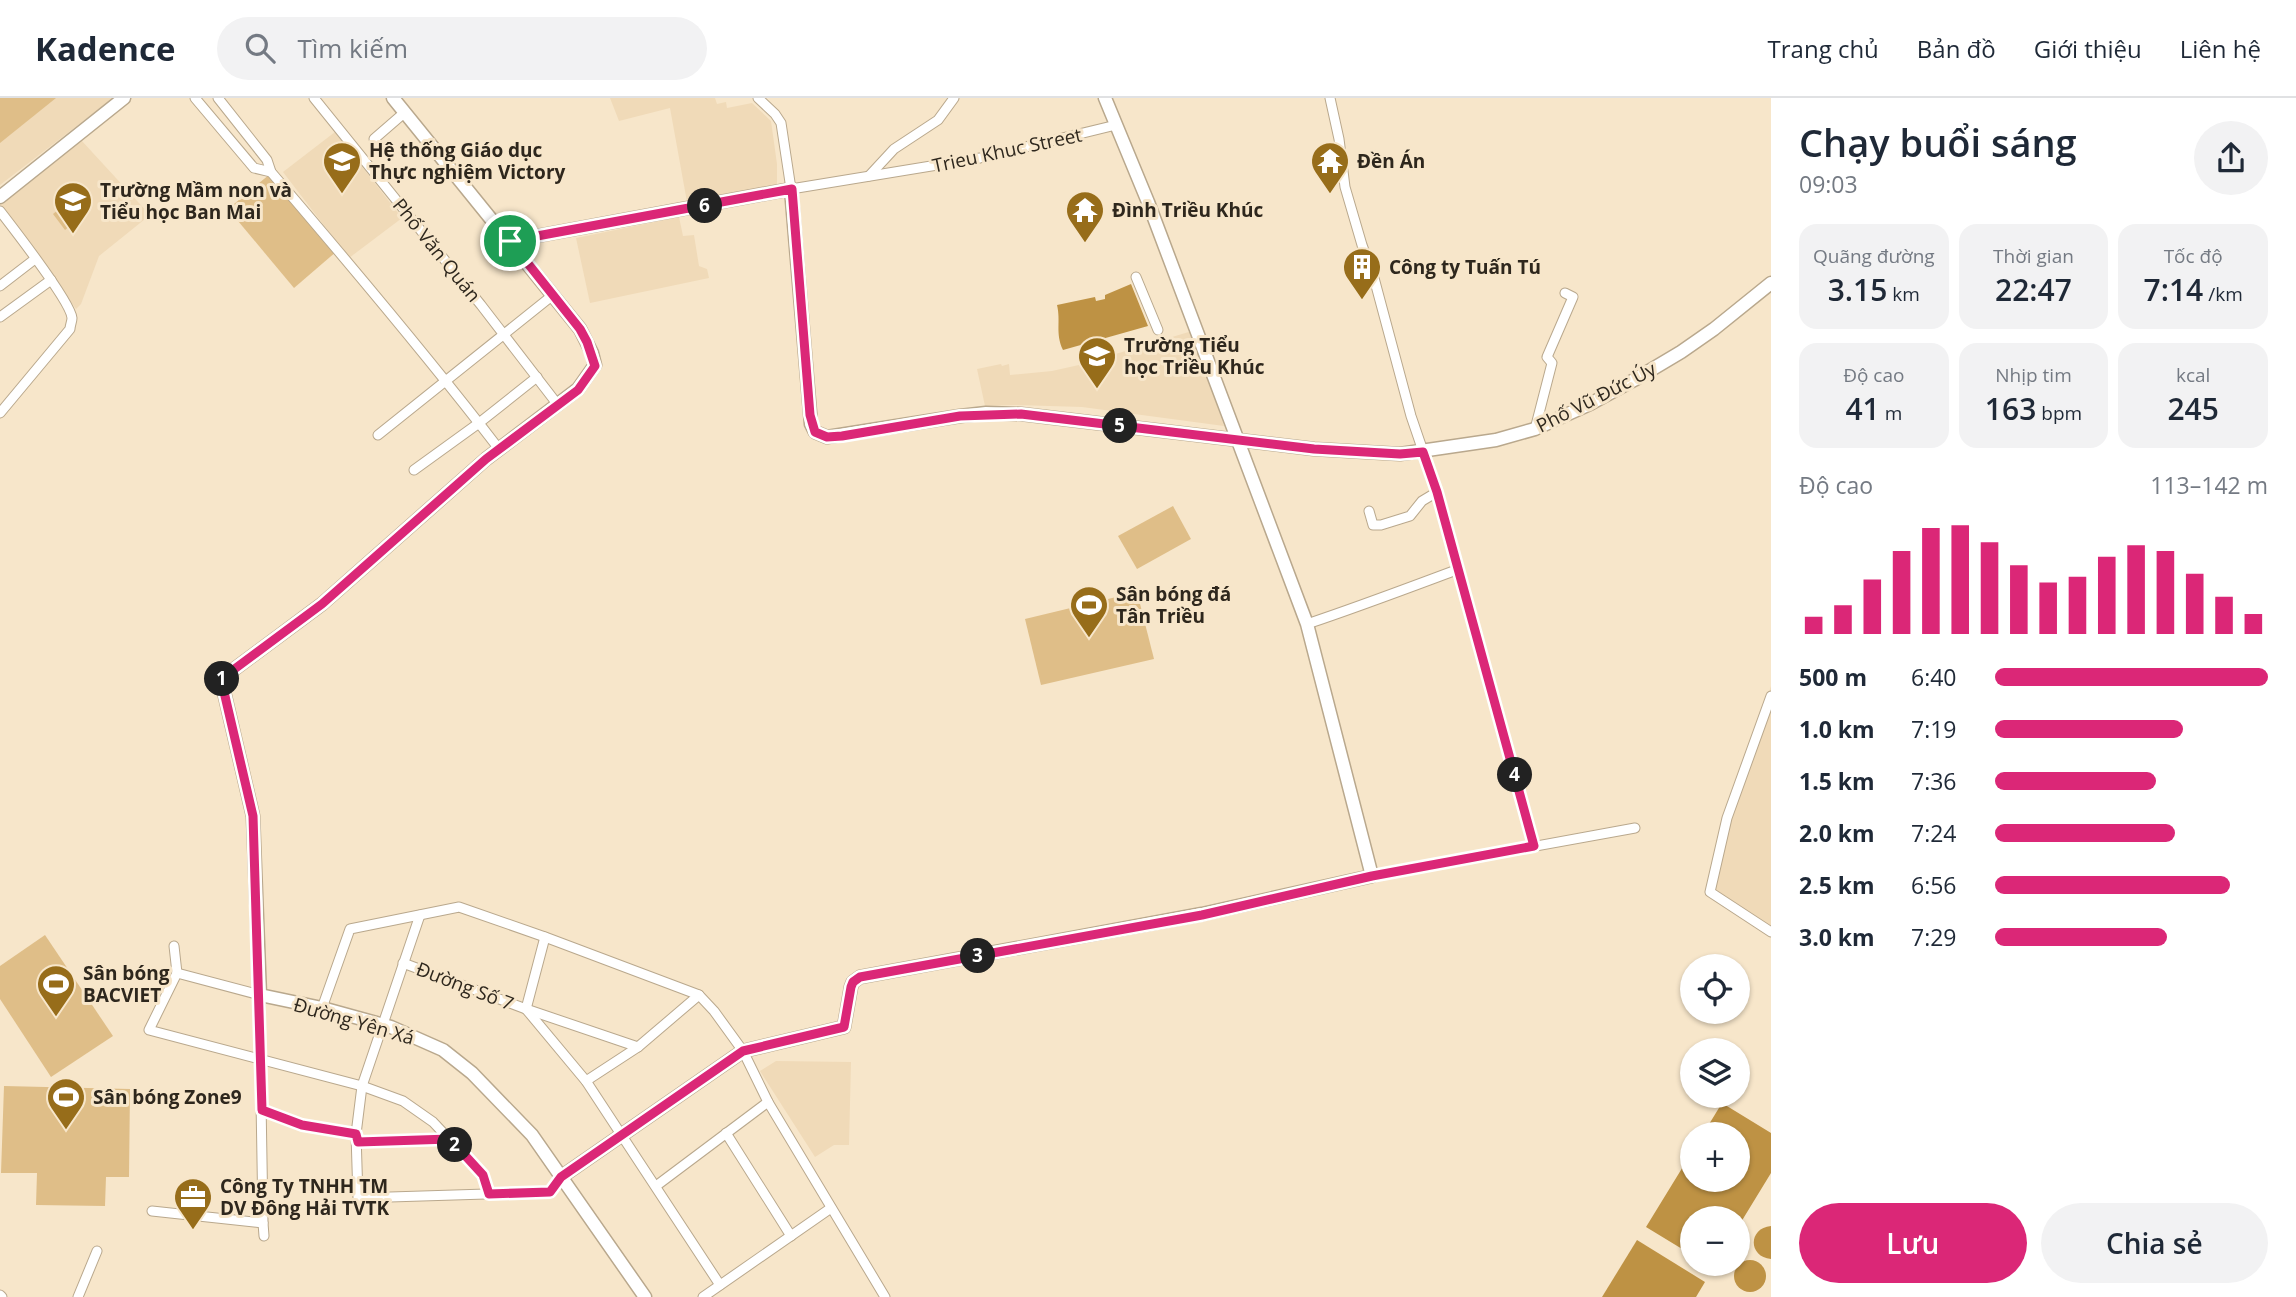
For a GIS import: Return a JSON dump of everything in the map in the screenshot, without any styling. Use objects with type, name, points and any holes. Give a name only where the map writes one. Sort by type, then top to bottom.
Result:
[{"type":"street","points":[[0,197],[124,98]]},
{"type":"street","points":[[195,98],[254,168],[271,172]]},
{"type":"street","points":[[218,98],[267,160],[271,172],[447,380],[499,449]]},
{"type":"street","name":"Phố Văn Quán","points":[[314,98],[558,405]]},
{"type":"street","points":[[264,1236],[260,995],[253,816],[221,679],[322,604],[499,449],[578,390],[595,366],[580,329],[393,98]]},
{"type":"street","points":[[510,241],[792,189],[781,123],[758,98]]},
{"type":"street","points":[[869,177],[894,149],[938,120],[954,98]]},
{"type":"street","points":[[1105,98],[1148,202],[1307,624],[1372,876]]},
{"type":"street","points":[[1330,98],[1345,187],[1437,492],[1534,846]]},
{"type":"street","points":[[374,139],[404,113]]},
{"type":"street","name":"Trieu Khuc Street","points":[[792,189],[980,158],[1116,125]]},
{"type":"street","name":"Phố Vũ Đức Úy","points":[[792,189],[810,415],[815,432],[827,437],[960,416],[1021,414],[1314,449],[1400,454],[1423,452],[1496,440],[1535,429],[1590,404],[1681,352],[1771,283]]},
{"type":"street","points":[[0,211],[51,280],[72,317],[69,329],[0,413]]},
{"type":"street","points":[[0,286],[35,259]]},
{"type":"street","points":[[1136,277],[1158,330]]},
{"type":"street","points":[[0,317],[51,280]]},
{"type":"street","points":[[1535,429],[1552,363],[1547,357],[1573,297],[1565,293]]},
{"type":"street","points":[[378,435],[553,295]]},
{"type":"street","points":[[414,470],[537,377]]},
{"type":"street","points":[[1369,511],[1373,525],[1391,522],[1410,516],[1422,501],[1437,492]]},
{"type":"street","points":[[1307,624],[1459,569]]},
{"type":"street","points":[[1771,696],[1727,818],[1710,892],[1771,932]]},
{"type":"street","points":[[420,915],[362,1086],[357,1138],[358,1198],[550,1192],[561,1177],[743,1051],[844,1027],[851,987],[860,977],[1202,915],[1372,876],[1635,828]]},
{"type":"street","points":[[322,1008],[350,929],[459,907],[699,995],[743,1051],[768,1102],[886,1297]]},
{"type":"street","points":[[545,937],[526,1009],[586,1082],[720,1285]]},
{"type":"street","points":[[174,946],[177,973],[149,1030],[362,1086],[403,1101],[433,1122],[450,1139],[483,1175],[489,1194]]},
{"type":"street","name":"Đường Số 7","points":[[403,963],[638,1047]]},
{"type":"street","name":"Đường Yên Xá","points":[[177,973],[382,1025],[443,1050],[472,1073],[532,1135],[645,1297]]},
{"type":"street","points":[[586,1082],[638,1047],[699,995]]},
{"type":"street","points":[[656,1186],[768,1102]]},
{"type":"street","points":[[262,1110],[302,1125],[357,1138],[450,1139]]},
{"type":"street","points":[[726,1133],[791,1236]]},
{"type":"street","points":[[704,1297],[831,1208]]},
{"type":"street","points":[[152,1211],[263,1223]]},
{"type":"street","points":[[78,1297],[97,1251]]},
{"type":"shaded area","points":[[0,98],[113,98],[0,185]]},
{"type":"shaded area","points":[[0,98],[56,98],[0,143]]},
{"type":"shaded area","points":[[610,98],[715,98],[717,104],[726,102],[727,108],[752,103],[771,121],[777,185],[687,202],[670,108],[619,121]]},
{"type":"shaded area","name":"Hệ thống Giáo dục Thực nghiệm Victory","points":[[335,132],[402,218],[349,258],[283,172]]},
{"type":"shaded area","name":"Trường Mầm non và Tiểu học Ban Mai","points":[[81,140],[150,215],[99,256],[81,304],[76,309],[0,204]]},
{"type":"shaded area","points":[[270,174],[337,251],[294,288],[228,209]]},
{"type":"shaded area","points":[[75,196],[88,212],[65,230],[53,214]]},
{"type":"shaded area","points":[[679,217],[683,236],[694,235],[699,266],[707,269],[709,278],[590,303],[576,238]]},
{"type":"shaded area","points":[[1131,284],[1148,326],[1063,350],[1059,338],[1057,305],[1095,297],[1096,301],[1105,299],[1105,295]]},
{"type":"shaded area","name":"Trường Tiểu học Triều Khúc","points":[[1192,331],[1224,426],[1082,407],[985,406],[977,369],[1009,364],[1010,375],[1052,371]]},
{"type":"shaded area","name":"Sân bóng đá Tân Triều","points":[[1173,506],[1191,539],[1137,569],[1118,536]]},
{"type":"shaded area","name":"Sân bóng đá Tân Triều","points":[[1137,592],[1154,659],[1041,685],[1025,619]]},
{"type":"shaded area","points":[[1771,686],[1771,930],[1710,892],[1727,818]]},
{"type":"shaded area","name":"Sân bóng BACVIET","points":[[45,935],[113,1036],[51,1077],[0,999],[0,966]]},
{"type":"shaded area","points":[[776,1061],[851,1062],[849,1145],[834,1145],[815,1157],[760,1071]]},
{"type":"shaded area","name":"Sân bóng Zone9","points":[[4,1086],[130,1089],[129,1177],[106,1177],[105,1206],[36,1205],[37,1173],[1,1173]]},
{"type":"shaded area","points":[[1719,1108],[1730,1108],[1771,1133],[1771,1173],[1750,1207],[1680,1206],[1680,1248],[1646,1227],[1680,1172],[1680,1192],[1750,1192],[1750,1122],[1710,1122]]},
{"type":"shaded area","points":[[1771,1226],[1771,1259],[1758,1253],[1754,1242],[1758,1232]]},
{"type":"shaded area","points":[[1637,1240],[1680,1267],[1680,1276],[1695,1276],[1705,1282],[1696,1297],[1602,1297]]},
{"type":"shaded area","points":[[1750,1260],[1762,1264],[1765,1270],[1762,1288],[1750,1292],[1738,1288],[1734,1276],[1750,1276]]},
{"type":"place","name":"Hệ thống Giáo dục Thực nghiệm Victory","points":[[342,195]]},
{"type":"place","name":"Đền Án","points":[[1330,195]]},
{"type":"place","name":"Trường Mầm non và Tiểu học Ban Mai","points":[[73,235]]},
{"type":"place","name":"Đình Triều Khúc","points":[[1085,244]]},
{"type":"place","name":"Công ty Tuấn Tú","points":[[1362,301]]},
{"type":"place","name":"Trường Tiểu học Triều Khúc","points":[[1097,390]]},
{"type":"place","name":"Sân bóng đá Tân Triều","points":[[1089,639]]},
{"type":"place","name":"Sân bóng BACVIET","points":[[56,1018]]},
{"type":"place","name":"Sân bóng Zone9","points":[[66,1131]]},
{"type":"place","name":"Công Ty TNHH TM DV Đông Hải TVTK","points":[[193,1231]]},
{"type":"route","points":[[792,189],[811,424],[815,432],[827,437],[960,416],[1021,414],[1314,449],[1400,454],[1423,452],[1437,492],[1534,846],[1372,876],[1202,915],[860,977],[851,987],[844,1027],[743,1051],[561,1177],[550,1192],[489,1194],[483,1175],[450,1139],[358,1142],[356,1134],[302,1125],[262,1110],[253,816],[221,679],[322,604],[486,459],[578,390],[595,366],[592,353],[580,329],[510,241],[792,189]]}]
